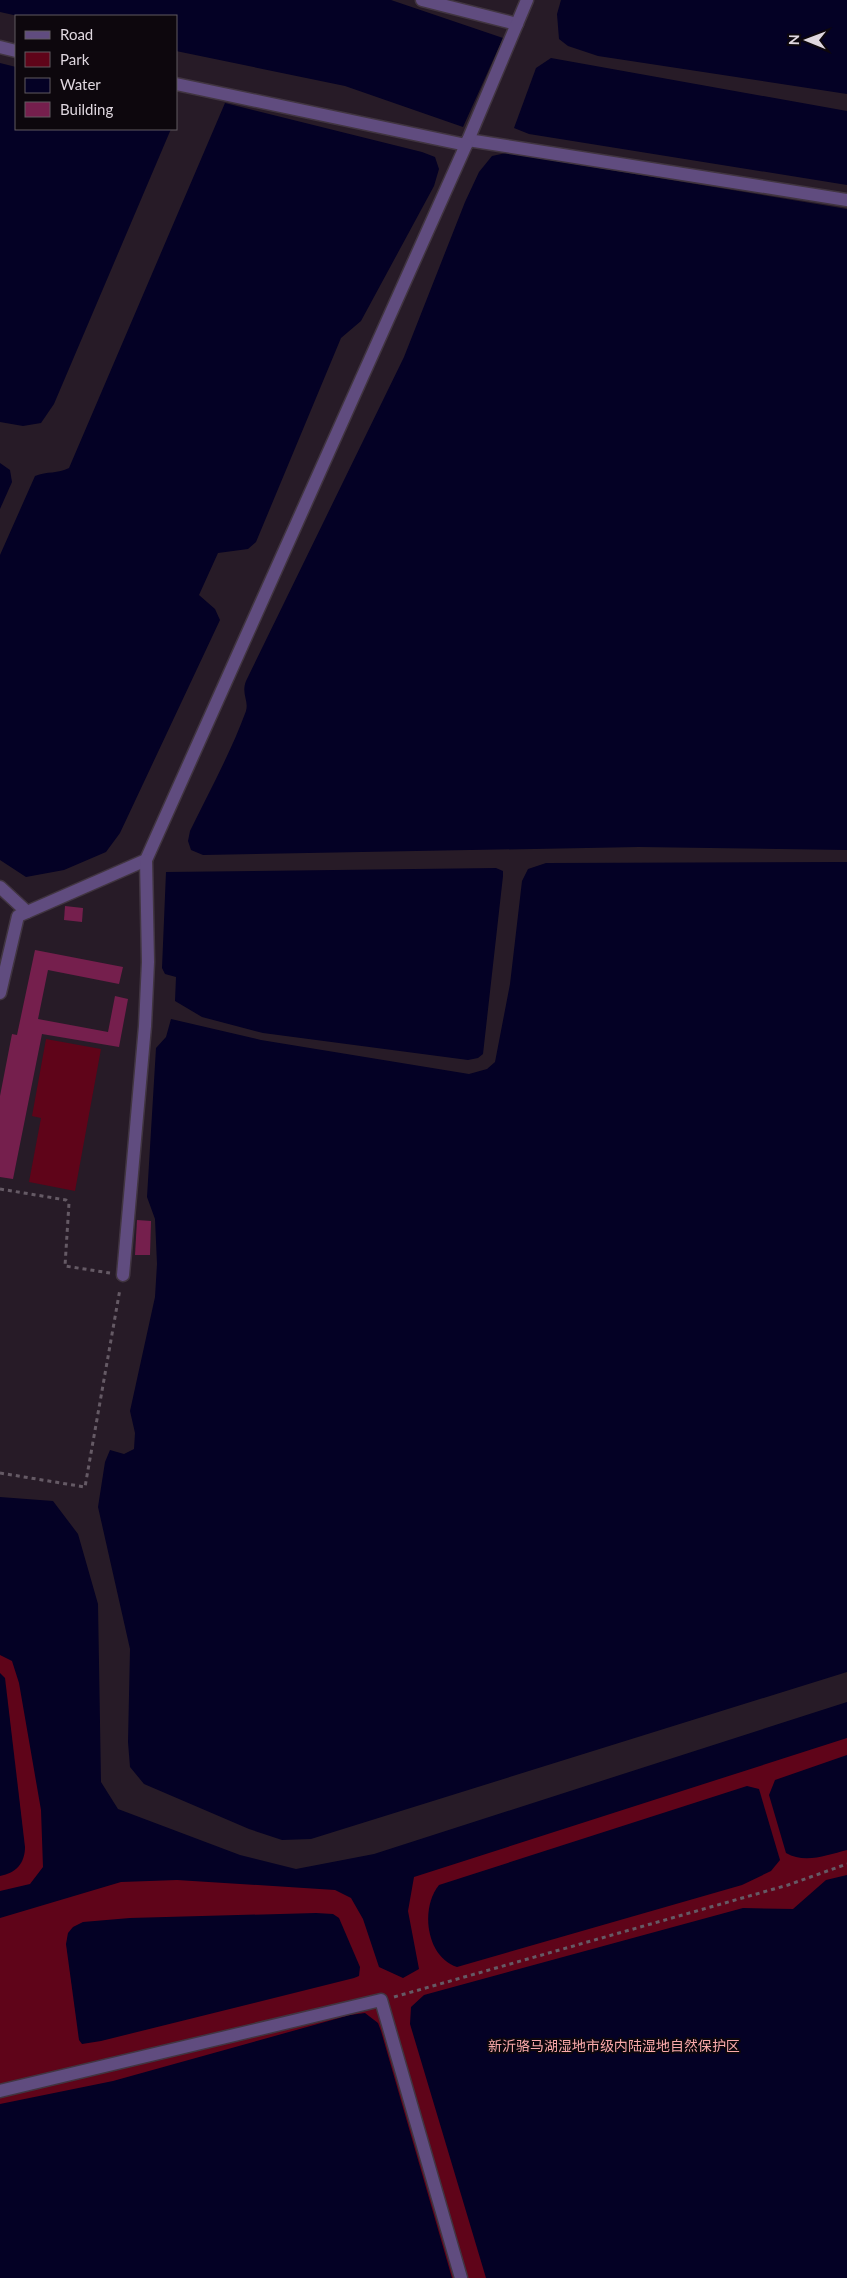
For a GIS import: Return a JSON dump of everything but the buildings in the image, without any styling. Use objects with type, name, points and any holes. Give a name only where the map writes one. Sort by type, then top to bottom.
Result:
[{"type":"street","points":[[422,0],[517,24]]},
{"type":"street","points":[[123,1275],[145,1026],[148,962],[146,860],[467,143],[527,0]]},
{"type":"street","points":[[0,47],[15,51]]},
{"type":"street","points":[[178,84],[467,143],[847,200]]},
{"type":"street","points":[[0,993],[18,916],[146,860]]},
{"type":"street","points":[[0,887],[27,912]]},
{"type":"street","points":[[0,2091],[381,2000],[461,2278]]},
{"type":"path","points":[[0,1189],[66,1200],[69,1203],[65,1266],[123,1275],[84,1487],[0,1473]]},
{"type":"path","points":[[381,2000],[788,1885],[847,1864]]},
{"type":"green space","points":[[46,1039],[101,1049],[75,1191],[29,1182],[41,1118],[32,1116]]},
{"type":"green space","name":"新沂骆马湖湿地市级内陆湿地自然保护区","points":[[0,1511],[85,1831],[322,1880],[847,1717],[847,2278],[0,2278]]},
{"type":"water","points":[[0,0],[391,0],[503,38],[463,127],[345,86],[178,51],[178,15],[15,15],[0,12]]},
{"type":"water","points":[[561,0],[847,0],[847,94],[598,56],[568,46],[559,39],[557,14]]},
{"type":"water","points":[[551,58],[847,111],[847,185],[529,134],[514,128],[536,68]]},
{"type":"water","points":[[0,63],[15,67],[15,130],[171,130],[54,404],[41,423],[23,426],[0,422]]},
{"type":"water","points":[[225,103],[422,152],[435,157],[439,169],[434,186],[361,321],[341,338],[256,542],[248,549],[218,553],[199,595],[215,609],[220,620],[120,833],[106,852],[64,870],[26,877],[0,860],[0,555],[35,476],[69,468]]},
{"type":"water","points":[[506,153],[847,209],[847,850],[639,847],[203,855],[191,850],[188,841],[190,831],[227,757],[246,711],[247,704],[244,690],[246,681],[404,357],[465,202],[479,172],[492,156]]},
{"type":"water","points":[[0,463],[10,470],[12,482],[0,509]]},
{"type":"water","points":[[847,862],[847,1672],[311,1839],[282,1840],[249,1829],[144,1784],[130,1767],[128,1742],[130,1649],[98,1507],[105,1462],[110,1450],[124,1454],[134,1449],[135,1433],[130,1411],[155,1297],[157,1264],[155,1219],[147,1197],[156,1048],[166,1037],[171,1019],[261,1040],[469,1074],[487,1069],[495,1062],[510,984],[522,881],[528,869],[546,863]]},
{"type":"water","points":[[496,868],[503,871],[503,876],[483,1054],[478,1058],[468,1060],[263,1033],[202,1017],[175,1001],[176,977],[165,974],[162,968],[166,872]]},
{"type":"water","points":[[0,1497],[53,1501],[78,1534],[98,1604],[101,1782],[118,1809],[240,1855],[296,1869],[374,1854],[847,1702],[847,1738],[414,1877],[408,1911],[419,1969],[403,1978],[379,1967],[363,1919],[351,1898],[335,1890],[177,1880],[121,1882],[0,1918],[0,1891],[30,1884],[43,1867],[41,1810],[19,1683],[12,1661],[0,1655]]},
{"type":"water","points":[[0,1673],[5,1678],[25,1853],[15,1870],[0,1876]]},
{"type":"water","points":[[847,1755],[847,1850],[808,1858],[801,1858],[786,1853],[769,1795],[775,1780]]},
{"type":"water","points":[[747,1786],[759,1789],[780,1860],[771,1871],[742,1885],[457,1967],[447,1962],[438,1953],[429,1931],[428,1918],[429,1906],[439,1885]]},
{"type":"water","points":[[847,1875],[847,2278],[486,2278],[410,2024],[411,2007],[424,1995],[743,1908],[793,1909],[826,1880]]},
{"type":"water","points":[[333,1914],[339,1918],[360,1967],[359,1976],[101,2041],[82,2044],[79,2040],[66,1944],[68,1933],[73,1927],[83,1922],[130,1918]]},
{"type":"water","points":[[365,2013],[378,2023],[381,2031],[452,2278],[0,2278],[0,2104],[113,2081],[350,2015]]}]
